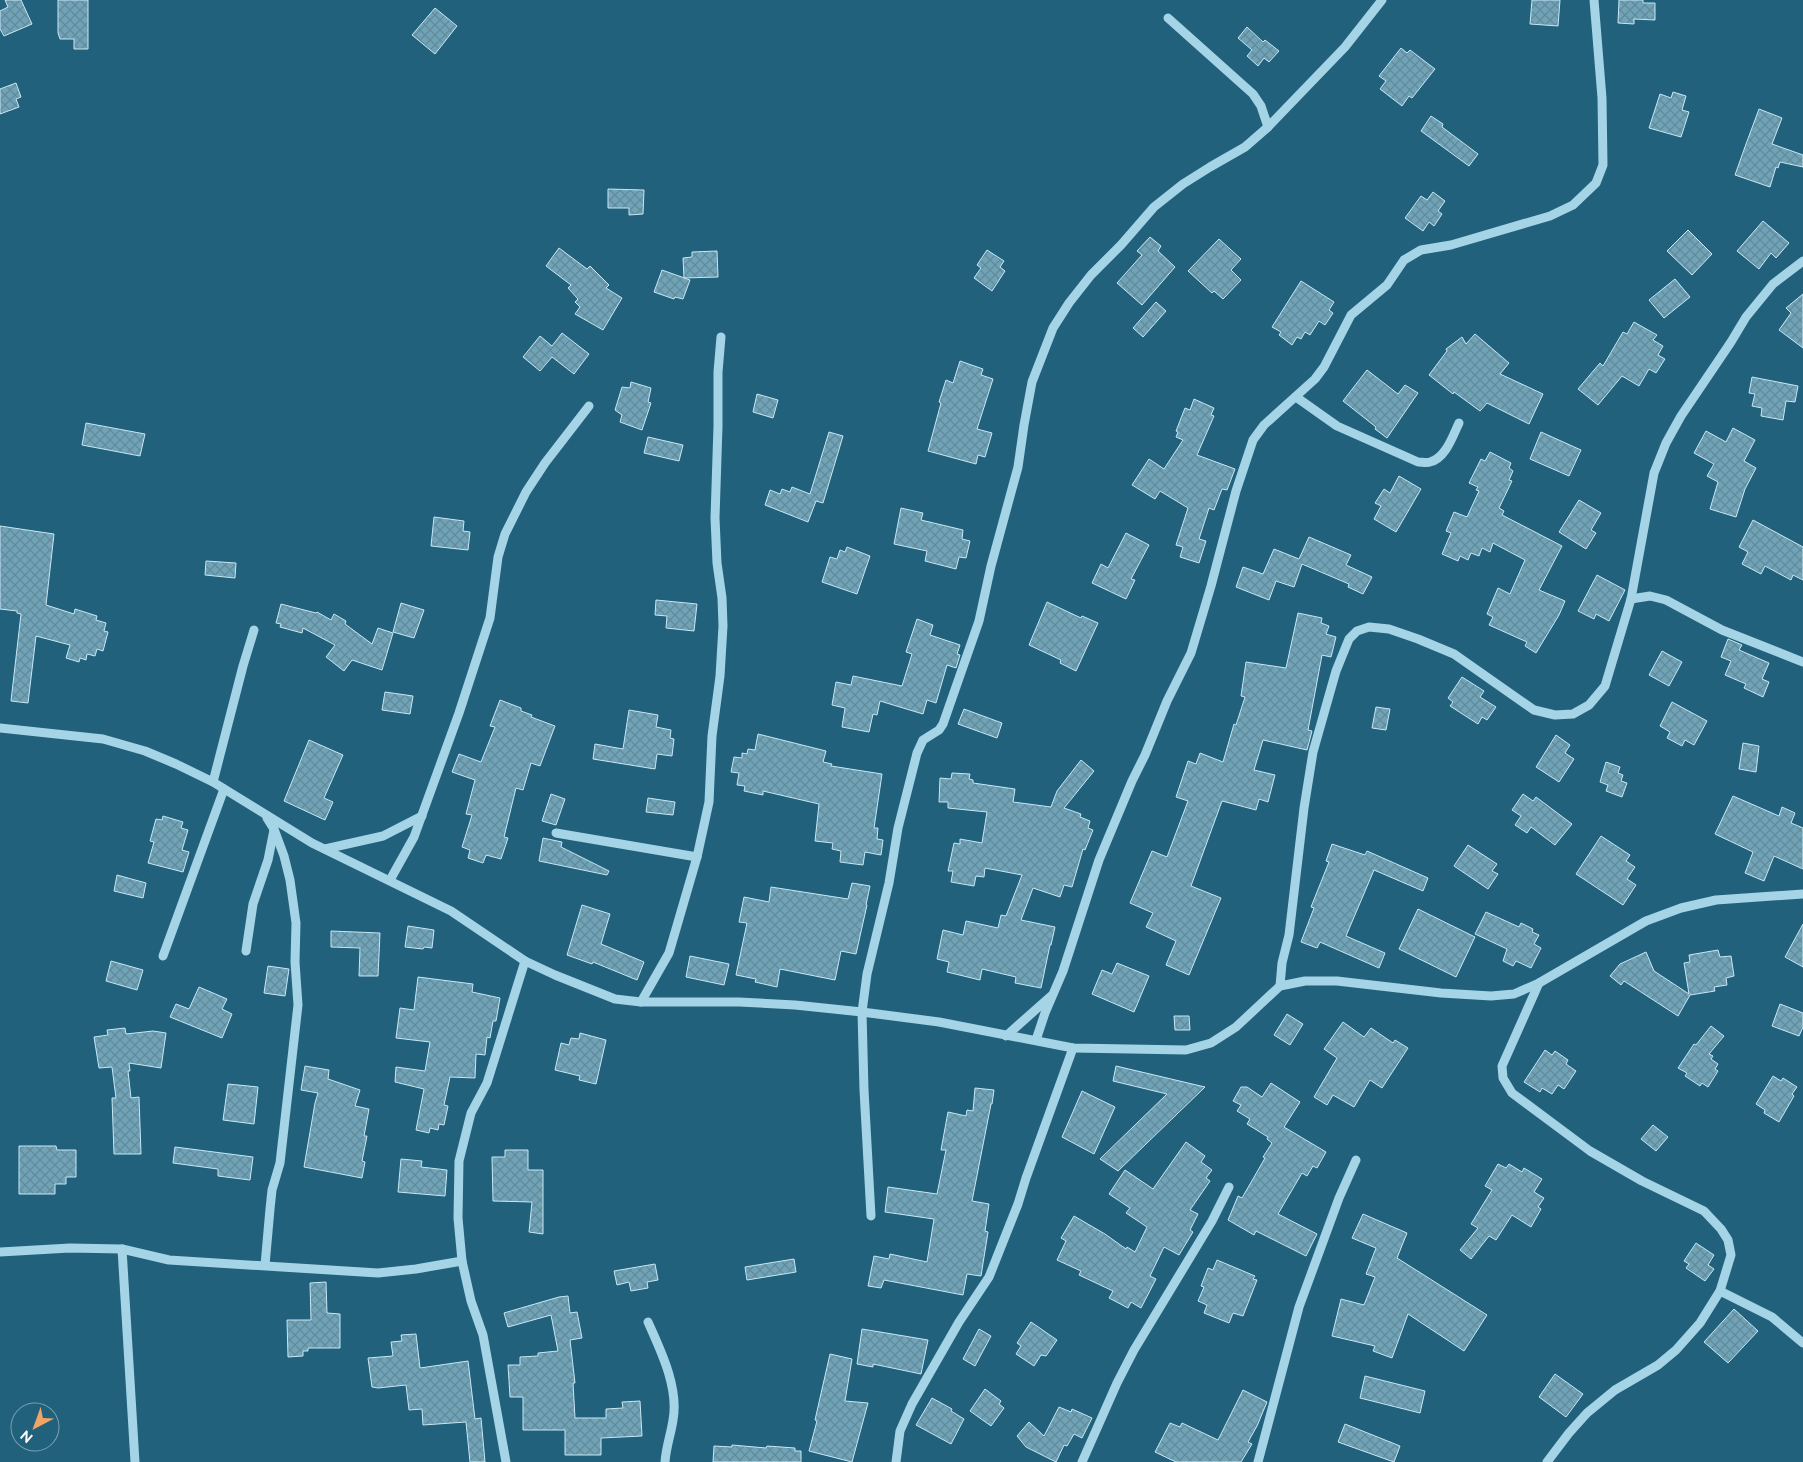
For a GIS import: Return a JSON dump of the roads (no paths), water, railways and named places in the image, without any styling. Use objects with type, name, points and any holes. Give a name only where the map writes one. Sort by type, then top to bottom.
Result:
[{"type":"street","points":[[871,1216],[862,1012],[867,974],[889,883],[898,828],[917,753],[923,740],[939,730],[943,724],[979,621],[991,566],[1018,467],[1032,382],[1053,328],[1069,303],[1091,275],[1121,245],[1154,207],[1210,166],[1245,147],[1268,127],[1329,65],[1382,0]]},
{"type":"street","points":[[1036,1040],[1063,971],[1099,860],[1145,755],[1166,701],[1191,652],[1211,586],[1236,490],[1253,440],[1264,425],[1315,379],[1324,367],[1351,315],[1387,285],[1404,260],[1421,250],[1451,246],[1550,216],[1573,205],[1596,183],[1603,165],[1602,98],[1594,0]]},
{"type":"street","points":[[1168,18],[1253,94],[1261,106],[1268,127]]},
{"type":"street","points":[[1280,986],[1282,963],[1289,934],[1313,752],[1336,670],[1349,639],[1357,631],[1369,627],[1389,629],[1418,638],[1454,654],[1534,710],[1556,715],[1573,714],[1589,705],[1605,686],[1631,599],[1654,473],[1666,443],[1681,416],[1732,342],[1746,317],[1773,284],[1803,261]]},
{"type":"street","points":[[641,1002],[669,954],[697,857],[709,802],[712,736],[720,676],[723,626],[715,518],[718,372],[721,338]]},
{"type":"street","points":[[1296,397],[1337,426],[1418,462],[1430,462],[1439,458],[1459,423]]},
{"type":"street","points":[[390,880],[414,837],[459,713],[490,618],[498,557],[505,534],[535,477],[589,406]]},
{"type":"street","points":[[1631,599],[1650,596],[1666,600],[1722,630],[1803,662]]},
{"type":"street","points":[[213,782],[254,630]]},
{"type":"street","points":[[0,728],[103,739],[145,751],[213,782],[324,849],[451,911],[524,961],[555,976],[615,999],[641,1002],[795,1005],[862,1012],[939,1022],[1073,1048],[1186,1050],[1210,1043],[1236,1027],[1280,986],[1305,981],[1337,981],[1442,993],[1491,996],[1514,994],[1539,983],[1646,921],[1681,908],[1716,900],[1803,894]]},
{"type":"street","points":[[163,956],[224,789]]},
{"type":"street","points":[[265,1265],[272,1190],[280,1163],[298,1005],[295,962],[296,923],[291,888],[284,856],[267,816]]},
{"type":"street","points":[[324,849],[383,836],[422,816]]},
{"type":"street","points":[[246,951],[253,904],[268,860],[274,829]]},
{"type":"street","points":[[556,833],[697,857]]},
{"type":"street","points":[[506,1462],[482,1335],[462,1262],[458,1218],[459,1161],[471,1113],[487,1083],[524,961]]},
{"type":"street","points":[[1539,983],[1502,1066],[1503,1078],[1512,1093],[1590,1151],[1642,1181],[1704,1211],[1721,1229],[1728,1240],[1731,1256],[1720,1291],[1700,1323],[1676,1350],[1658,1365],[1615,1390],[1587,1413],[1546,1462]]},
{"type":"street","points":[[1006,1036],[1054,994]]},
{"type":"street","points":[[896,1462],[900,1431],[912,1404],[959,1322],[989,1277],[1018,1204],[1073,1048]]},
{"type":"street","points":[[1258,1462],[1298,1307],[1338,1198],[1356,1160]]},
{"type":"street","points":[[1082,1462],[1130,1358],[1212,1221],[1229,1187]]},
{"type":"street","points":[[0,1252],[70,1248],[122,1249],[170,1260],[378,1273],[462,1262]]},
{"type":"street","points":[[122,1249],[135,1462]]},
{"type":"street","points":[[1720,1291],[1772,1317],[1803,1343]]},
{"type":"street","points":[[648,1322],[663,1354],[673,1392],[674,1418],[666,1449],[665,1462]]}]
